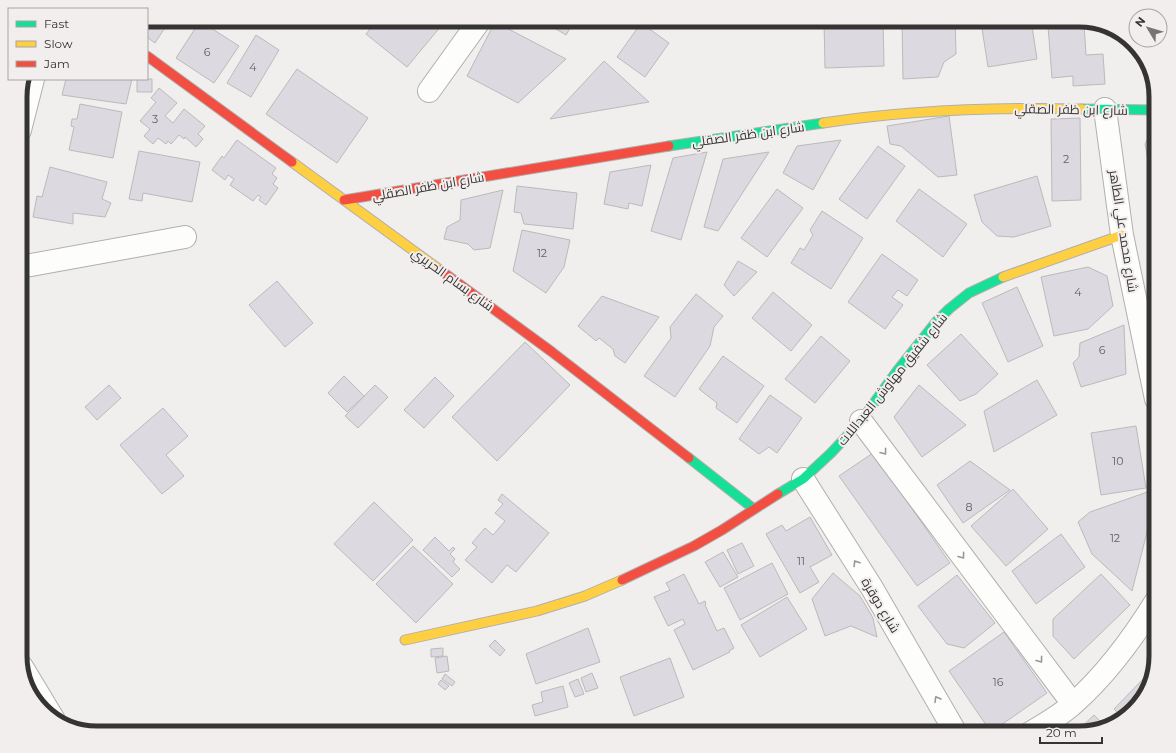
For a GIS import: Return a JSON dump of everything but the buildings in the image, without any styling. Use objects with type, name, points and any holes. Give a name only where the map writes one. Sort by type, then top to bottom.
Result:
[{"type":"street","points":[[429,91],[475,27]]},
{"type":"street","name":"شارع بسام الحريري","points":[[148,57],[552,352],[754,509]]},
{"type":"street","points":[[27,104],[34,80]]},
{"type":"street","name":"شارع ابن ظفر الصقلي","points":[[344,200],[580,160],[891,114],[1028,108],[1149,110]]},
{"type":"street","name":"شارع محمد علي الطاهر","points":[[1106,109],[1122,235],[1149,365]]},
{"type":"street","name":"شارع شفيق مهاوش العبداللات","points":[[405,640],[538,611],[585,596],[641,572],[694,546],[803,479],[831,453],[861,420],[936,322],[969,293],[1001,278],[1122,235]]},
{"type":"street","points":[[27,266],[185,237]]},
{"type":"street","points":[[861,420],[1073,704]]},
{"type":"street","name":"شارع دوقرة","points":[[803,479],[872,588],[952,726]]},
{"type":"street","points":[[1040,726],[1073,704],[1096,681],[1125,647],[1149,611]]},
{"type":"traffic: fast","points":[[1082,109],[1149,110]]},
{"type":"traffic: fast","points":[[669,146],[823,123]]},
{"type":"traffic: fast","points":[[778,494],[803,479],[831,453],[861,421],[897,371],[936,322],[949,309],[969,293],[1003,277]]},
{"type":"traffic: fast","points":[[689,458],[754,509]]},
{"type":"traffic: slow","points":[[823,123],[888,115],[952,110],[1082,109]]},
{"type":"traffic: slow","points":[[292,162],[440,270]]},
{"type":"traffic: slow","points":[[1003,277],[1122,235]]},
{"type":"traffic: slow","points":[[405,640],[537,611],[585,596],[622,580]]},
{"type":"traffic: jam","points":[[148,57],[292,162]]},
{"type":"traffic: jam","points":[[344,200],[669,146]]},
{"type":"traffic: jam","points":[[440,270],[552,352],[689,458]]},
{"type":"traffic: jam","points":[[622,580],[694,546],[778,494]]}]
